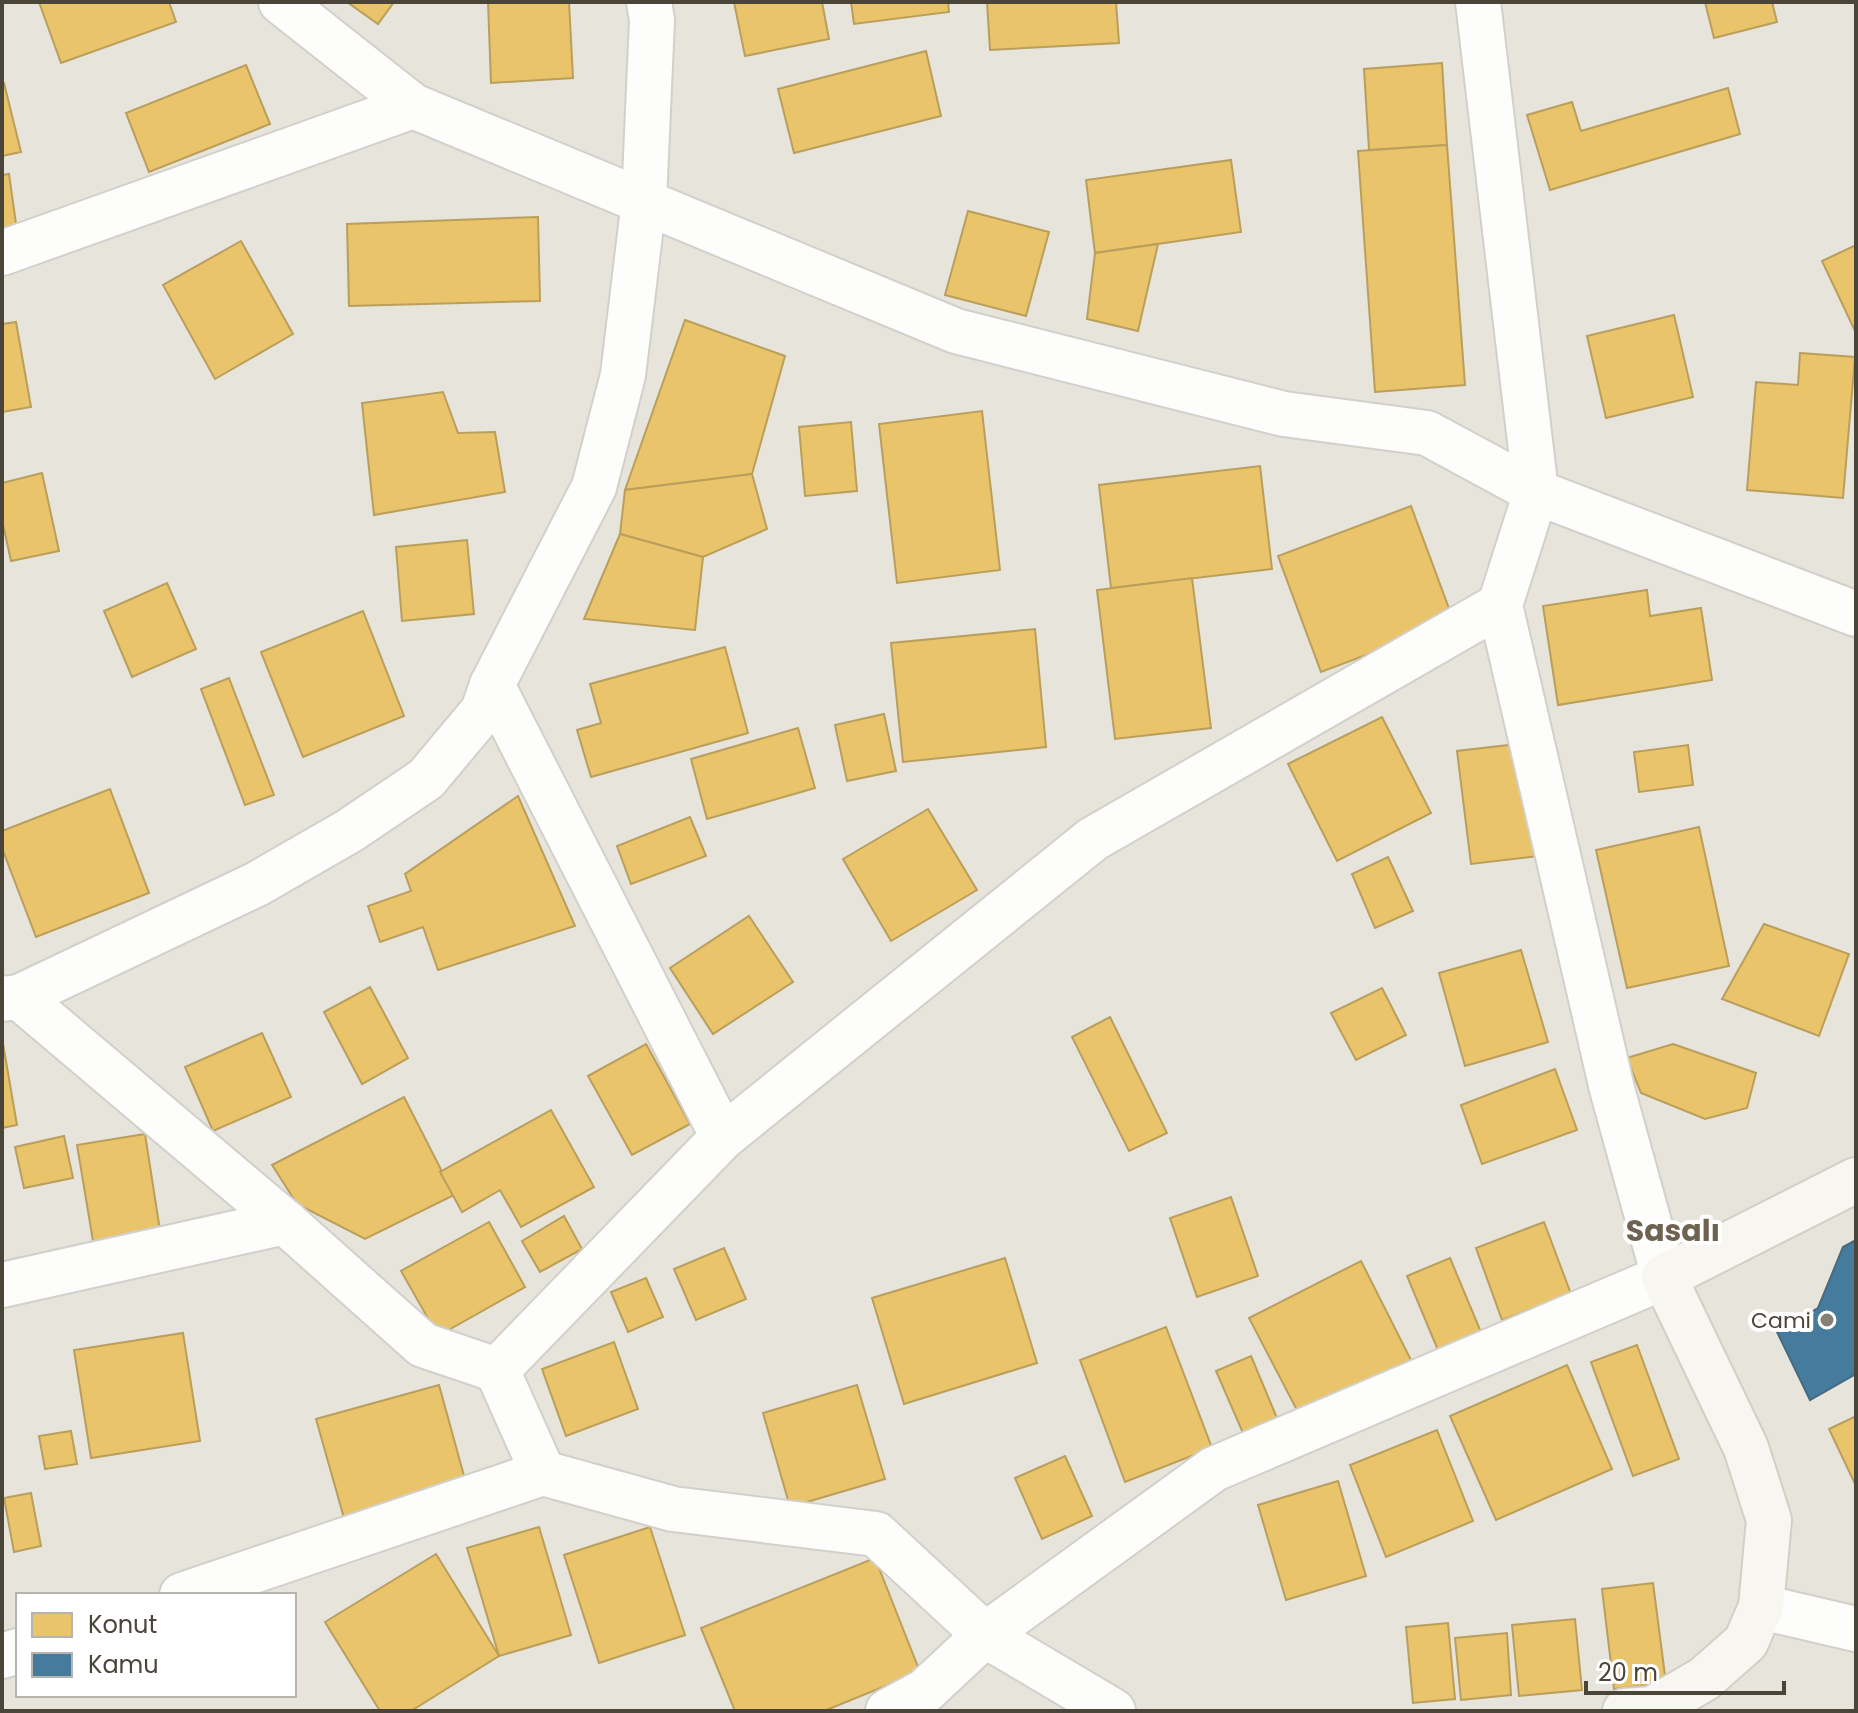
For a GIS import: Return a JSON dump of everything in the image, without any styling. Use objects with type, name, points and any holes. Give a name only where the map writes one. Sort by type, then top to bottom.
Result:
[{"type":"street","points":[[281,2],[413,106],[956,331],[1284,414],[1427,433],[1536,492],[1856,614]]},
{"type":"street","points":[[543,1473],[497,1370],[423,1345],[285,1222],[11,998],[257,884],[349,831],[426,779],[483,711],[492,685],[594,487],[623,375],[644,201],[652,20],[649,2]]},
{"type":"street","points":[[1478,2],[1536,492],[1500,605],[1612,1089],[1664,1277],[1746,1448],[1769,1520],[1761,1607],[1746,1642],[1704,1679],[1652,1709],[1625,1711]]},
{"type":"street","points":[[2,253],[413,106]]},
{"type":"street","points":[[497,1370],[723,1137],[1093,839],[1500,605]]},
{"type":"street","points":[[492,685],[723,1137]]},
{"type":"street","points":[[888,1711],[925,1691],[985,1635],[1214,1469],[1664,1277],[1856,1180]]},
{"type":"street","points":[[2,1285],[285,1222]]},
{"type":"street","points":[[188,1593],[543,1473],[673,1509],[876,1534],[985,1635],[1113,1711]]},
{"type":"street","points":[[1761,1607],[1856,1629]]},
{"type":"shaded area","points":[[2,2],[1856,2],[1856,1711],[2,1711]]},
{"type":"building: Konut","points":[[39,2],[169,2],[176,22],[61,63]]},
{"type":"building: Konut","points":[[347,2],[394,2],[378,24]]},
{"type":"building: Konut","points":[[488,2],[569,2],[573,78],[491,83]]},
{"type":"building: Konut","points":[[734,2],[822,2],[829,39],[745,56]]},
{"type":"building: Konut","points":[[851,2],[948,2],[949,12],[854,24]]},
{"type":"building: Konut","points":[[987,2],[1116,2],[1119,43],[990,50]]},
{"type":"building: Konut","points":[[1705,2],[1772,2],[1777,22],[1714,38]]},
{"type":"building: Konut","points":[[926,51],[941,116],[794,153],[778,89]]},
{"type":"building: Konut","points":[[1442,63],[1447,145],[1369,150],[1364,69]]},
{"type":"building: Konut","points":[[246,65],[270,124],[149,172],[126,113]]},
{"type":"building: Konut","points":[[2,83],[21,152],[2,156]]},
{"type":"building: Konut","points":[[1728,88],[1740,134],[1550,190],[1527,115],[1572,102],[1581,131]]},
{"type":"building: Konut","points":[[1447,145],[1465,385],[1375,392],[1358,151]]},
{"type":"building: Konut","points":[[1231,160],[1241,232],[1095,253],[1086,180]]},
{"type":"building: Konut","points":[[9,174],[17,231],[2,233],[2,175]]},
{"type":"building: Konut","points":[[968,211],[1049,232],[1026,316],[945,295]]},
{"type":"building: Konut","points":[[538,217],[540,301],[349,306],[347,224]]},
{"type":"building: Konut","points":[[241,241],[293,334],[215,379],[163,285]]},
{"type":"building: Konut","points":[[1158,244],[1138,331],[1087,319],[1095,253]]},
{"type":"building: Konut","points":[[1856,245],[1856,333],[1822,261]]},
{"type":"building: Konut","points":[[1674,315],[1693,397],[1606,418],[1587,336]]},
{"type":"building: Konut","points":[[685,320],[785,356],[752,474],[625,490]]},
{"type":"building: Konut","points":[[16,322],[31,407],[2,412],[2,324]]},
{"type":"building: Konut","points":[[1800,353],[1855,357],[1843,498],[1747,490],[1756,382],[1798,385]]},
{"type":"building: Konut","points":[[443,392],[458,433],[495,432],[505,492],[374,515],[362,403]]},
{"type":"building: Konut","points":[[982,411],[1000,570],[897,583],[879,424]]},
{"type":"building: Konut","points":[[851,422],[857,491],[805,496],[799,427]]},
{"type":"building: Konut","points":[[1260,466],[1272,569],[1111,588],[1099,485]]},
{"type":"building: Konut","points":[[42,473],[59,551],[11,561],[2,520],[2,483]]},
{"type":"building: Konut","points":[[752,474],[767,529],[703,557],[620,534],[625,490]]},
{"type":"building: Konut","points":[[1411,506],[1454,622],[1321,672],[1278,556]]},
{"type":"building: Konut","points":[[620,534],[703,557],[695,630],[584,619]]},
{"type":"building: Konut","points":[[467,540],[474,614],[402,621],[396,547]]},
{"type":"building: Konut","points":[[1192,578],[1211,728],[1115,739],[1097,590]]},
{"type":"building: Konut","points":[[167,583],[196,649],[132,677],[104,611]]},
{"type":"building: Konut","points":[[1647,590],[1650,616],[1701,608],[1712,680],[1558,705],[1543,606]]},
{"type":"building: Konut","points":[[363,611],[404,716],[303,757],[261,652]]},
{"type":"building: Konut","points":[[1035,629],[1046,747],[903,762],[891,643]]},
{"type":"building: Konut","points":[[725,647],[748,733],[591,777],[577,730],[601,723],[590,684]]},
{"type":"building: Konut","points":[[229,678],[274,795],[245,805],[201,689]]},
{"type":"building: Konut","points":[[884,714],[896,771],[847,781],[835,725]]},
{"type":"building: Konut","points":[[1382,717],[1431,813],[1337,861],[1288,764]]},
{"type":"building: Konut","points":[[798,728],[815,788],[707,819],[691,759]]},
{"type":"building: Konut","points":[[1526,743],[1539,856],[1471,864],[1457,751]]},
{"type":"building: Konut","points":[[1688,745],[1693,785],[1639,792],[1634,752]]},
{"type":"building: Konut","points":[[110,789],[149,893],[36,937],[2,848],[2,831]]},
{"type":"building: Konut","points":[[518,796],[575,926],[438,970],[423,927],[380,942],[368,906],[411,891],[405,874]]},
{"type":"building: Konut","points":[[928,809],[977,890],[891,941],[843,859]]},
{"type":"building: Konut","points":[[690,817],[706,856],[631,884],[617,846]]},
{"type":"building: Konut","points":[[1699,827],[1729,966],[1627,988],[1596,850]]},
{"type":"building: Konut","points":[[1388,857],[1413,911],[1375,928],[1352,874]]},
{"type":"building: Konut","points":[[749,916],[793,982],[713,1034],[670,968]]},
{"type":"building: Konut","points":[[1764,924],[1849,954],[1819,1036],[1722,999]]},
{"type":"building: Konut","points":[[1521,950],[1548,1042],[1465,1066],[1439,973]]},
{"type":"building: Konut","points":[[370,987],[408,1058],[362,1084],[324,1012]]},
{"type":"building: Konut","points":[[1382,988],[1406,1035],[1356,1060],[1331,1013]]},
{"type":"building: Konut","points":[[1110,1017],[1167,1133],[1129,1151],[1072,1037]]},
{"type":"building: Konut","points":[[262,1033],[291,1097],[213,1131],[185,1067]]},
{"type":"building: Konut","points":[[2,1038],[17,1125],[2,1128]]},
{"type":"building: Konut","points":[[646,1044],[690,1124],[632,1155],[588,1076]]},
{"type":"building: Konut","points":[[1673,1044],[1756,1073],[1747,1108],[1705,1119],[1641,1093],[1627,1058]]},
{"type":"building: Konut","points":[[1555,1069],[1577,1130],[1482,1164],[1461,1105]]},
{"type":"building: Konut","points":[[404,1097],[454,1195],[365,1239],[297,1204],[272,1165]]},
{"type":"building: Konut","points":[[551,1110],[594,1187],[521,1227],[500,1190],[462,1212],[440,1172]]},
{"type":"building: Konut","points":[[145,1134],[161,1237],[94,1247],[77,1145]]},
{"type":"building: Konut","points":[[64,1136],[73,1178],[24,1188],[15,1147]]},
{"type":"building: Konut","points":[[1231,1197],[1258,1276],[1197,1297],[1170,1218]]},
{"type":"building: Konut","points":[[564,1216],[582,1249],[540,1272],[522,1241]]},
{"type":"building: Konut","points":[[489,1222],[525,1287],[438,1336],[401,1271]]},
{"type":"building: Konut","points":[[1544,1222],[1571,1294],[1502,1320],[1476,1248]]},
{"type":"building: Konut","points":[[724,1248],[746,1299],[696,1320],[674,1269]]},
{"type":"building: Konut","points":[[1005,1258],[1037,1363],[904,1404],[872,1298]]},
{"type":"building: Konut","points":[[1450,1258],[1483,1337],[1440,1355],[1407,1276]]},
{"type":"building: Konut","points":[[1361,1261],[1411,1360],[1300,1416],[1249,1318]]},
{"type":"building: Konut","points":[[646,1278],[663,1317],[628,1332],[611,1292]]},
{"type":"building: Konut","points":[[1166,1327],[1212,1448],[1125,1482],[1080,1360]]},
{"type":"building: Konut","points":[[183,1333],[200,1441],[91,1458],[74,1350]]},
{"type":"building: Konut","points":[[614,1342],[638,1409],[566,1436],[542,1369]]},
{"type":"building: Konut","points":[[1637,1345],[1679,1459],[1633,1476],[1591,1362]]},
{"type":"building: Konut","points":[[1251,1356],[1277,1418],[1243,1433],[1216,1371]]},
{"type":"building: Konut","points":[[1567,1365],[1612,1469],[1496,1520],[1450,1416]]},
{"type":"building: Konut","points":[[439,1385],[466,1483],[344,1518],[316,1419]]},
{"type":"building: Konut","points":[[857,1385],[885,1479],[790,1507],[763,1413]]},
{"type":"building: Konut","points":[[1856,1416],[1856,1486],[1829,1429]]},
{"type":"building: Konut","points":[[1437,1430],[1473,1521],[1386,1557],[1350,1465]]},
{"type":"building: Konut","points":[[71,1431],[77,1464],[45,1469],[39,1436]]},
{"type":"building: Konut","points":[[1065,1456],[1092,1516],[1042,1539],[1015,1478]]},
{"type":"building: Konut","points":[[1338,1481],[1366,1576],[1286,1600],[1258,1505]]},
{"type":"building: Konut","points":[[31,1493],[41,1546],[14,1552],[4,1498]]},
{"type":"building: Konut","points":[[539,1527],[571,1635],[499,1656],[467,1548]]},
{"type":"building: Konut","points":[[650,1527],[685,1635],[599,1663],[564,1555]]},
{"type":"building: Konut","points":[[436,1554],[499,1656],[411,1711],[380,1711],[325,1622]]},
{"type":"building: Konut","points":[[875,1558],[920,1672],[824,1711],[735,1711],[701,1628]]},
{"type":"building: Konut","points":[[1653,1583],[1666,1683],[1614,1689],[1602,1589]]},
{"type":"building: Konut","points":[[1575,1619],[1582,1690],[1519,1696],[1512,1625]]},
{"type":"building: Konut","points":[[1448,1623],[1455,1699],[1413,1703],[1406,1627]]},
{"type":"building: Konut","points":[[1507,1633],[1511,1695],[1461,1700],[1455,1638]]},
{"type":"building: Kamu","name":"Cami","points":[[1856,1240],[1856,1374],[1810,1400],[1777,1332],[1818,1308],[1843,1247]]},
{"type":"place","name":"Cami","points":[[1827,1320]]},
{"type":"district","name":"Sasalı","points":[[1673,1230]]}]
